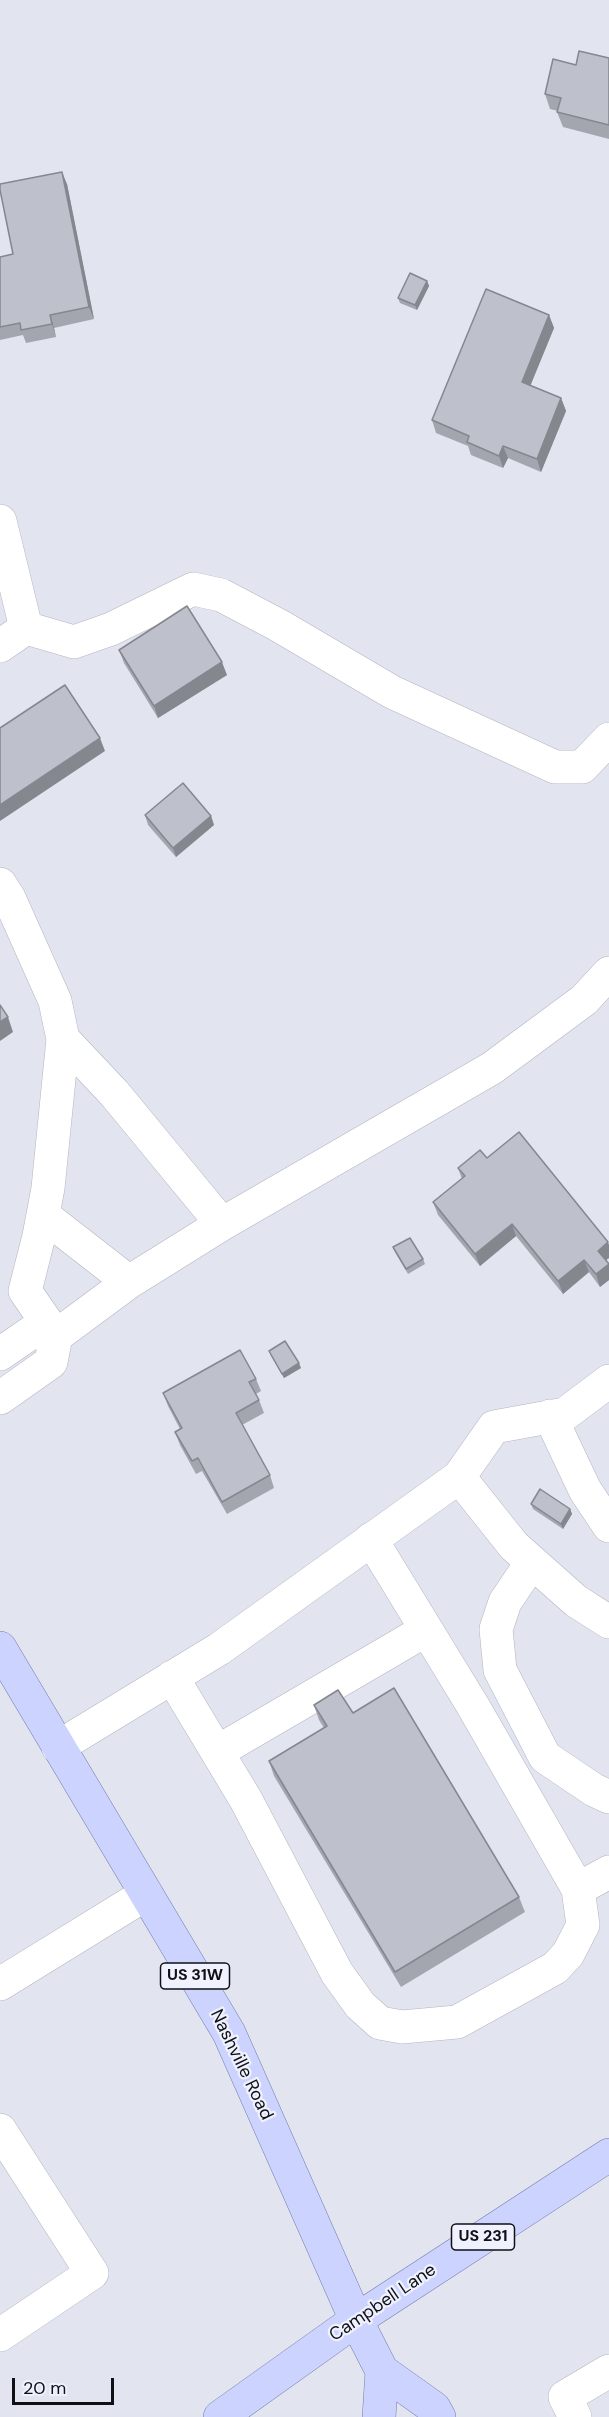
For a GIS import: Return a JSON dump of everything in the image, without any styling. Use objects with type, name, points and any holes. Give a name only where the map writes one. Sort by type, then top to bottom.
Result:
[{"type":"main road","name":"Nashville Road","points":[[0,1648],[229,2033],[356,2320],[382,2372],[434,2408],[439,2417]]},
{"type":"main road","name":"Campbell Lane","points":[[220,2417],[356,2320],[609,2154]]},
{"type":"main road","points":[[379,2417],[382,2372]]},
{"type":"lane","points":[[0,521],[26,628]]},
{"type":"lane","points":[[26,628],[74,642],[111,630],[193,590],[221,595],[278,625],[392,692],[555,767],[582,767],[609,739]]},
{"type":"lane","points":[[0,646],[26,628]]},
{"type":"lane","points":[[0,884],[9,898],[55,1001],[63,1039],[43,1215],[25,1291],[56,1336]]},
{"type":"lane","points":[[1,1395],[51,1362],[56,1336],[129,1282],[222,1224],[492,1068],[584,1000],[609,973]]},
{"type":"lane","points":[[63,1039],[114,1093],[222,1224]]},
{"type":"lane","points":[[43,1215],[129,1282]]},
{"type":"lane","points":[[0,1354],[32,1332],[56,1336]]},
{"type":"lane","points":[[58,1747],[219,1648],[459,1477],[494,1427],[565,1414],[609,1381]]},
{"type":"lane","points":[[550,1416],[585,1490],[609,1526]]},
{"type":"lane","points":[[459,1477],[513,1546],[576,1601],[609,1622]]},
{"type":"lane","points":[[172,1677],[246,1800],[337,1973],[360,2005],[380,2023],[402,2027],[457,2022],[555,1968],[568,1954],[583,1925],[578,1889],[371,1539]]},
{"type":"lane","points":[[532,1562],[505,1602],[496,1629],[500,1670],[545,1756],[594,1790],[609,1797]]},
{"type":"lane","points":[[217,1752],[426,1630]]},
{"type":"lane","points":[[578,1889],[609,1872]]},
{"type":"lane","points":[[0,1984],[146,1894]]},
{"type":"lane","points":[[0,2130],[92,2273],[0,2335]]},
{"type":"lane","points":[[575,2417],[565,2397],[609,2371]]},
{"type":"building","points":[[579,51],[609,58],[609,125],[557,112],[561,98],[545,94],[553,59],[576,65]]},
{"type":"building","points":[[62,172],[89,307],[50,315],[52,324],[21,330],[20,323],[0,327],[0,257],[13,254],[0,184]]},
{"type":"building","points":[[410,273],[427,281],[415,305],[398,298]]},
{"type":"building","points":[[486,289],[549,315],[522,382],[561,398],[537,459],[503,446],[499,456],[467,442],[469,436],[432,420]]},
{"type":"building","points":[[187,606],[222,662],[154,706],[119,650]]},
{"type":"building","points":[[65,685],[100,738],[0,805],[0,728]]},
{"type":"building","points":[[183,783],[211,816],[173,848],[145,815]]},
{"type":"building","points":[[0,1005],[8,1017],[0,1022]]},
{"type":"building","points":[[519,1132],[608,1242],[598,1251],[609,1264],[596,1274],[584,1260],[558,1281],[512,1224],[475,1254],[433,1202],[465,1176],[458,1168],[480,1150],[487,1158]]},
{"type":"building","points":[[410,1238],[423,1259],[406,1269],[393,1247]]},
{"type":"building","points":[[285,1341],[299,1363],[282,1374],[269,1351]]},
{"type":"building","points":[[240,1350],[256,1379],[249,1382],[259,1400],[236,1413],[270,1475],[222,1502],[198,1458],[192,1461],[175,1432],[182,1428],[163,1393]]},
{"type":"building","points":[[540,1489],[570,1509],[561,1524],[531,1504]]},
{"type":"building","points":[[394,1688],[519,1897],[395,1972],[269,1761],[327,1726],[314,1705],[338,1690],[353,1713]]}]
